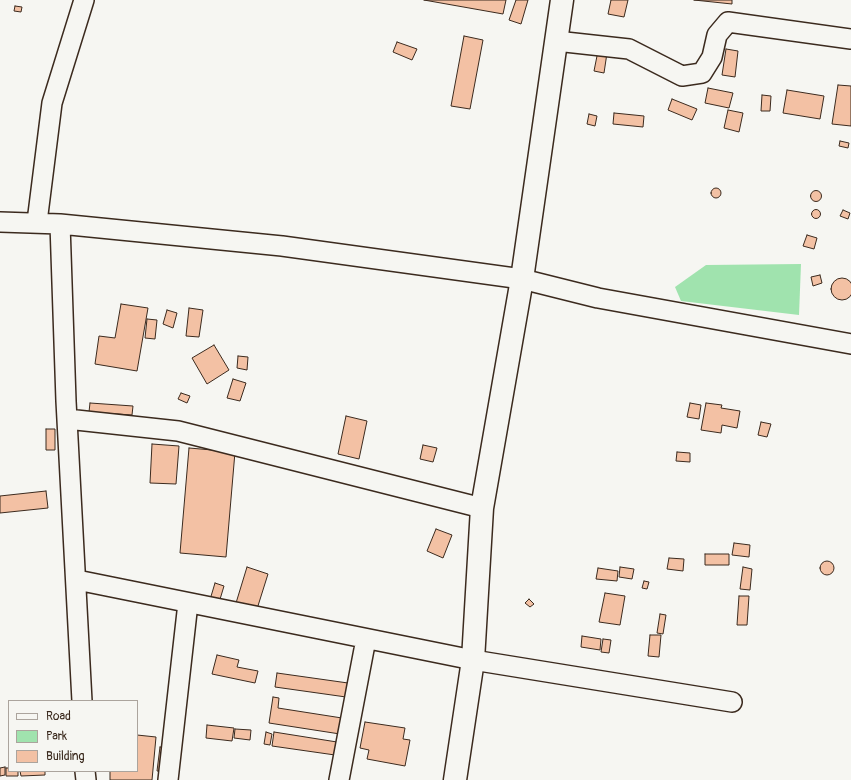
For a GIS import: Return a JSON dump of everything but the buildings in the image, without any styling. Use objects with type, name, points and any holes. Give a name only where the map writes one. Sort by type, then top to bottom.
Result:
[{"type":"street","points":[[37,222],[52,103],[84,0]]},
{"type":"street","points":[[455,780],[473,660],[482,508],[522,279],[562,0]]},
{"type":"street","points":[[556,41],[629,49],[682,76],[702,73],[712,57],[717,35],[728,22],[851,39]]},
{"type":"street","points":[[0,222],[37,222],[282,246],[522,279],[598,298],[851,344]]},
{"type":"street","points":[[60,224],[67,419],[82,700]]},
{"type":"street","points":[[67,419],[178,431],[482,508]]},
{"type":"street","points":[[76,580],[473,660],[732,702]]},
{"type":"street","points":[[168,780],[188,603]]},
{"type":"street","points":[[339,780],[366,639]]},
{"type":"green space","points":[[801,264],[799,315],[681,301],[675,287],[706,265]]}]
